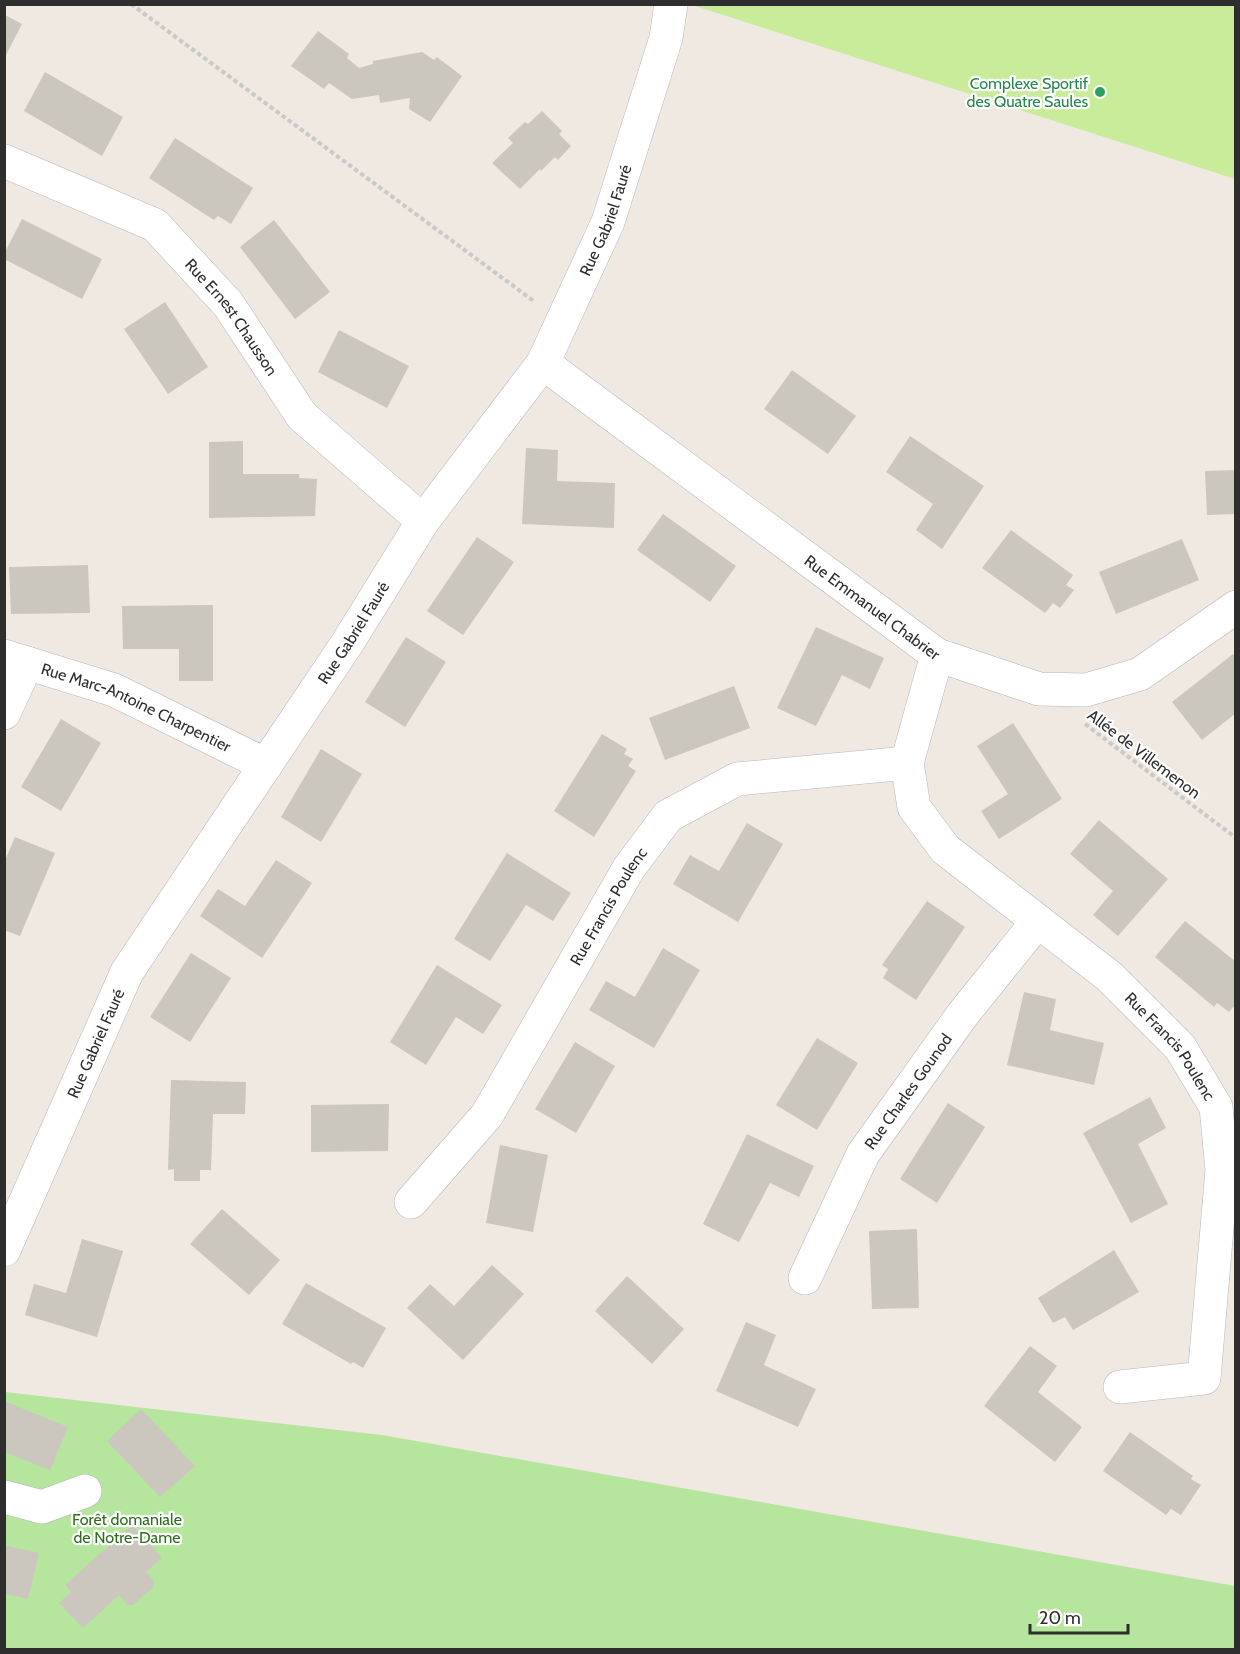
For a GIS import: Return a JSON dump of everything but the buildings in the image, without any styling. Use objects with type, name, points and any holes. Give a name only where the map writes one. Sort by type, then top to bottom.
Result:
[{"type":"street","name":"Rue Gabriel Fauré","points":[[4,1250],[127,972],[348,642],[423,521],[543,363],[608,222],[666,39],[671,4]]},
{"type":"street","name":"Rue Ernest Chausson","points":[[4,160],[155,225],[228,304],[302,416],[423,521]]},
{"type":"street","name":"Rue Emmanuel Chabrier","points":[[543,363],[937,655],[1039,689],[1086,690],[1140,674],[1236,607]]},
{"type":"street","name":"Rue Francis Poulenc","points":[[937,655],[907,763],[914,807],[945,849],[1110,977],[1180,1047],[1216,1107],[1222,1170],[1204,1378],[1120,1387]]},
{"type":"street","name":"Rue Marc-Antoine Charpentier","points":[[16,659],[114,690],[266,765]]},
{"type":"street","points":[[4,713],[16,659]]},
{"type":"street","name":"Rue Francis Poulenc","points":[[411,1202],[487,1115],[629,868],[668,816],[737,779],[907,763]]},
{"type":"street","name":"Rue Charles Gounod","points":[[805,1278],[863,1154],[963,1014],[1038,921]]},
{"type":"street","points":[[4,1497],[42,1507],[85,1491]]},
{"type":"path","points":[[131,4],[562,322]]},
{"type":"path","name":"Allée de Villemenon","points":[[1039,689],[1236,838]]},
{"type":"green space","name":"Complexe Sportif des Quatre Saules","points":[[692,5],[1235,5],[1235,179]]},
{"type":"green space","name":"Forêt domaniale de Notre-Dame","points":[[5,1392],[382,1435],[1235,1586],[1235,1649],[5,1650]]},
{"type":"place","name":"Complexe Sportif des Quatre Saules","points":[[1100,92]]}]
